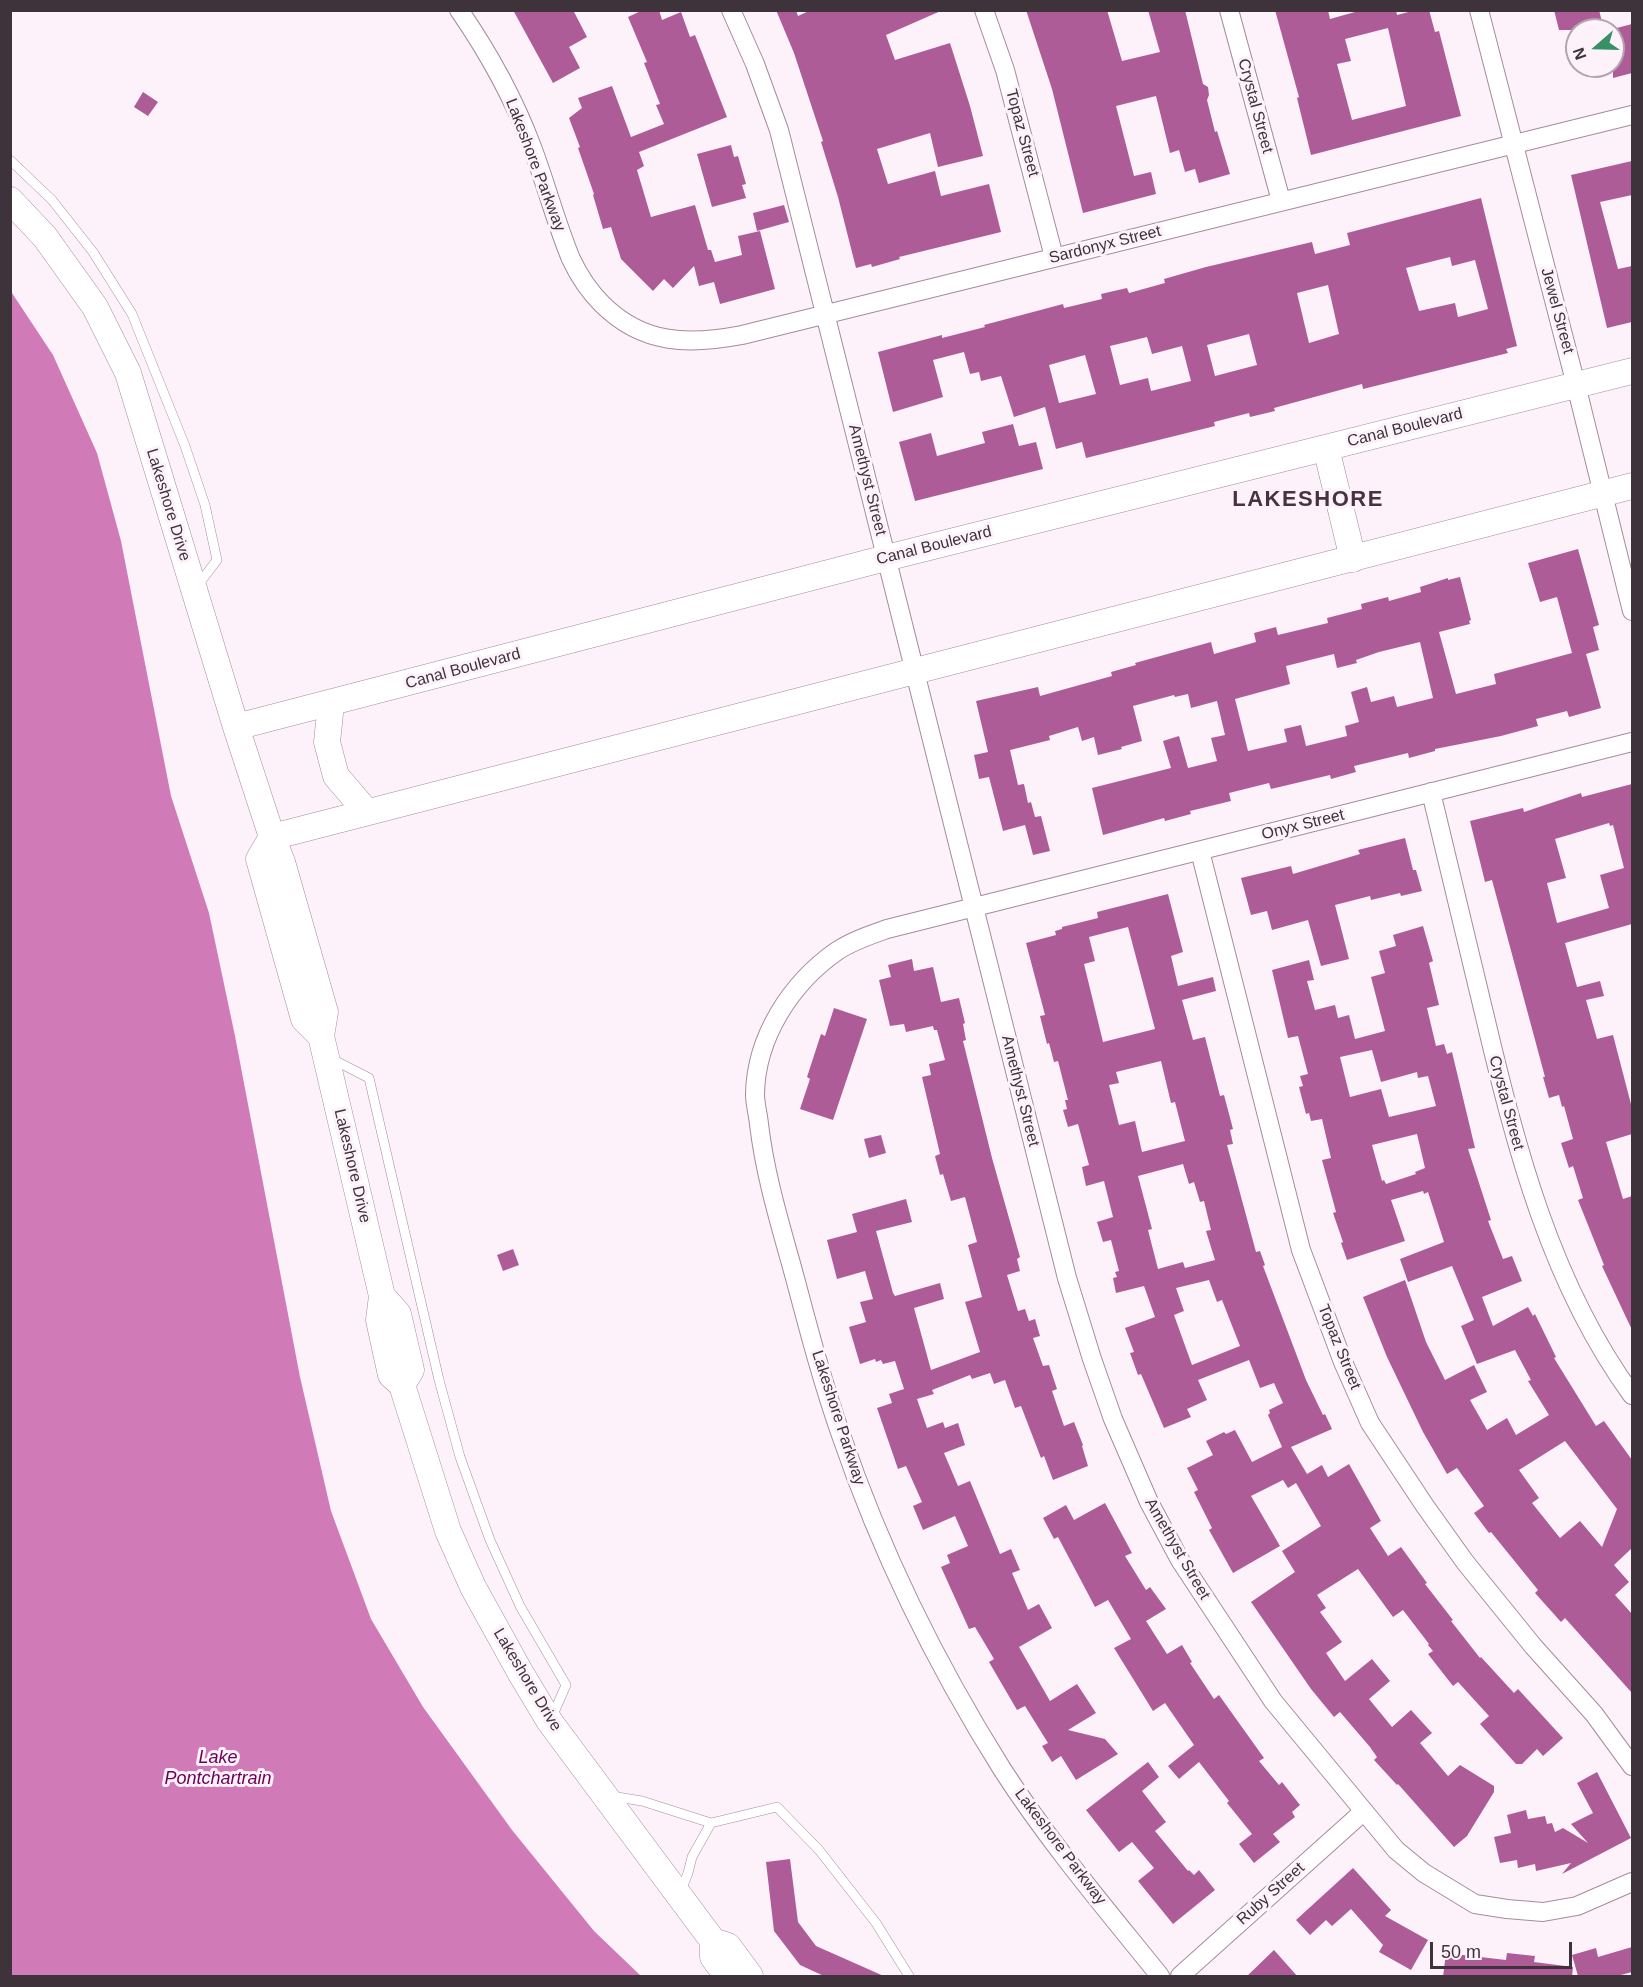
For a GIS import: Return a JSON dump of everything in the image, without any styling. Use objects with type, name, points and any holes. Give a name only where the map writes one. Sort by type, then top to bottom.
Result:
[{"type":"street","name":"Lakeshore Parkway","points":[[459,10],[507,90],[531,144],[572,261],[589,290]]},
{"type":"street","name":"Amethyst Street","points":[[731,10],[755,64],[779,130],[1066,1278],[1113,1419],[1149,1502],[1180,1560],[1273,1701],[1396,1850],[1432,1879],[1475,1904],[1543,1912],[1577,1906],[1632,1882]]},
{"type":"street","name":"Topaz Street","points":[[984,10],[1005,69],[1054,257]]},
{"type":"street","name":"Crystal Street","points":[[1229,10],[1281,201]]},
{"type":"street","name":"Jewel Street","points":[[1479,10],[1632,611]]},
{"type":"street","name":"Sardonyx Street","points":[[589,290],[628,326],[663,338],[711,341],[1632,115]]},
{"type":"street","name":"Lakeshore Drive","points":[[10,201],[45,237],[94,307],[128,373],[236,727],[282,862],[325,1012],[323,1046],[382,1296],[398,1314],[409,1360],[411,1370],[402,1385],[448,1531],[473,1587],[550,1722],[713,1941],[728,1946],[750,1977]]},
{"type":"street","name":"Canal Boulevard","points":[[236,727],[886,558],[1632,371]]},
{"type":"street","points":[[1326,448],[1353,559]]},
{"type":"street","points":[[272,837],[1632,486]]},
{"type":"street","points":[[331,704],[327,742],[336,776],[366,812]]},
{"type":"street","name":"Onyx Street","points":[[974,907],[1632,742]]},
{"type":"street","name":"Crystal Street","points":[[1431,792],[1502,1089],[1521,1157],[1548,1238],[1568,1285],[1591,1329],[1632,1395]]},
{"type":"street","name":"Topaz Street","points":[[1200,851],[1301,1250],[1343,1362],[1370,1423],[1464,1562],[1594,1714],[1632,1766]]},
{"type":"street","name":"Lakeshore Parkway","points":[[974,907],[887,929],[855,941],[821,963],[798,985],[780,1011],[765,1042],[759,1063],[755,1094],[761,1139],[770,1182],[819,1368],[841,1436],[885,1548],[915,1615],[958,1696],[1003,1771],[1062,1854],[1160,1977]]},
{"type":"street","name":"Ruby Street","points":[[1180,1977],[1363,1812]]},
{"type":"street","name":"Lakeshore Drive","points":[[713,1941],[713,1958],[727,1977]]},
{"type":"lane","points":[[10,160],[51,200],[93,252],[132,314],[185,446],[205,505],[218,560],[194,589]]},
{"type":"lane","points":[[323,1046],[369,1078],[439,1380],[460,1457],[490,1540],[520,1606],[566,1685],[550,1722]]},
{"type":"lane","points":[[603,1794],[642,1801],[711,1823],[777,1807],[819,1850],[876,1923],[909,1977]]},
{"type":"lane","points":[[679,1896],[692,1857],[711,1823]]},
{"type":"water","name":"Lake Pontchartrain","points":[[10,290],[53,355],[97,453],[121,541],[171,796],[209,913],[235,1036],[300,1377],[331,1511],[371,1619],[423,1707],[512,1830],[594,1931],[641,1976],[11,1976]]},
{"type":"building","points":[[513,10],[573,10],[587,37],[569,47],[580,68],[553,83]]},
{"type":"building","points":[[643,10],[659,10],[662,20],[681,12],[690,37],[695,35],[727,117],[639,152],[644,166],[637,170],[651,217],[695,205],[708,250],[711,250],[715,262],[742,255],[738,236],[760,231],[775,289],[720,304],[714,282],[699,286],[694,266],[673,288],[664,279],[653,291],[621,259],[611,227],[603,229],[578,148],[580,147],[569,118],[582,108],[578,98],[612,86],[631,137],[664,124],[656,105],[660,104],[644,63],[647,62],[628,17]]},
{"type":"building","points":[[776,10],[796,10],[798,16],[811,10],[943,10],[886,35],[895,60],[950,43],[983,156],[938,167],[930,133],[877,149],[888,184],[935,171],[941,196],[989,184],[1001,232],[899,257],[900,259],[872,267],[871,264],[856,268],[821,142],[823,141],[794,53]]},
{"type":"building","points":[[1026,10],[1107,10],[1122,61],[1160,52],[1148,10],[1185,10],[1203,84],[1208,87],[1207,100],[1215,132],[1217,131],[1230,174],[1199,183],[1195,169],[1185,172],[1179,150],[1170,153],[1156,96],[1116,106],[1134,176],[1151,172],[1156,194],[1083,213],[1052,89]]},
{"type":"building","points":[[1275,10],[1328,10],[1330,19],[1362,10],[1396,10],[1397,15],[1416,10],[1429,10],[1435,32],[1439,31],[1461,116],[1311,155],[1297,98],[1299,97]],"holes":[[[1388,28],[1406,106],[1352,120],[1337,64],[1351,61],[1345,39]]]},
{"type":"building","points":[[1554,10],[1599,10],[1601,18],[1565,18],[1565,30],[1559,30]]},
{"type":"building","points":[[1632,24],[1632,73],[1625,75],[1625,26]]},
{"type":"building","points":[[143,92],[158,102],[148,116],[134,107]]},
{"type":"building","points":[[731,145],[734,157],[738,156],[746,184],[742,185],[746,198],[712,207],[697,154]]},
{"type":"building","points":[[1632,161],[1632,195],[1600,202],[1618,269],[1632,266],[1632,322],[1607,328],[1571,175]]},
{"type":"building","points":[[1481,198],[1517,346],[1506,349],[1508,353],[1363,389],[1362,384],[1274,408],[1275,411],[1250,417],[1249,413],[1214,422],[1215,426],[1086,458],[1082,442],[1056,449],[1045,407],[1014,417],[1001,376],[981,381],[979,372],[970,374],[964,352],[933,360],[943,397],[893,412],[878,352],[942,335],[942,338],[985,327],[984,325],[1063,304],[1064,308],[1102,299],[1101,294],[1127,288],[1129,293],[1165,283],[1164,279],[1206,267],[1312,242],[1315,254],[1350,245],[1347,233]],"holes":[[[1450,257],[1452,266],[1475,260],[1488,309],[1458,317],[1455,303],[1419,311],[1406,268]],[[1328,285],[1339,334],[1309,343],[1297,293]],[[1249,334],[1257,365],[1215,376],[1207,345]],[[1147,337],[1152,354],[1182,346],[1191,381],[1151,391],[1148,378],[1120,385],[1110,346]],[[1085,355],[1096,394],[1059,403],[1049,365]]]},
{"type":"building","points":[[784,205],[789,222],[757,231],[753,213]]},
{"type":"building","points":[[1013,424],[1019,446],[1036,442],[1043,469],[915,501],[899,442],[931,433],[937,456],[985,443],[982,432]]},
{"type":"building","points":[[1578,549],[1599,625],[1593,627],[1599,650],[1586,654],[1601,708],[1569,717],[1567,711],[1536,719],[1538,726],[1501,736],[1435,749],[1435,751],[1409,758],[1408,753],[1354,766],[1356,772],[1331,779],[1330,775],[1271,789],[1269,783],[1229,793],[1231,801],[1190,811],[1191,814],[1165,821],[1164,818],[1103,835],[1092,788],[1171,768],[1163,741],[1179,736],[1188,768],[1217,761],[1211,738],[1225,735],[1217,701],[1191,708],[1188,694],[1175,697],[1174,695],[1133,706],[1142,741],[1121,747],[1122,749],[1098,755],[1094,737],[1082,741],[1078,727],[1049,736],[1050,740],[1010,750],[1018,785],[1024,784],[1028,803],[1031,802],[1035,817],[1041,816],[1050,851],[1033,855],[1025,825],[1003,831],[989,777],[979,779],[974,755],[988,752],[976,701],[1038,687],[1040,696],[1112,676],[1111,672],[1136,665],[1135,663],[1211,642],[1214,654],[1256,642],[1254,633],[1276,627],[1278,635],[1328,623],[1327,618],[1362,609],[1361,604],[1388,597],[1389,601],[1421,592],[1420,587],[1448,578],[1448,580],[1460,577],[1471,620],[1470,624],[1439,632],[1456,694],[1496,684],[1494,674],[1572,653],[1557,597],[1540,602],[1528,563]],"holes":[[[1420,642],[1433,698],[1397,707],[1394,696],[1371,702],[1367,687],[1351,692],[1359,722],[1345,726],[1347,736],[1306,746],[1301,725],[1284,729],[1287,742],[1248,751],[1235,699],[1290,684],[1286,666],[1334,654],[1337,668],[1357,663],[1356,660],[1379,652]]]},
{"type":"building","points":[[1632,784],[1632,924],[1565,943],[1577,987],[1600,981],[1604,996],[1586,1000],[1597,1039],[1613,1035],[1632,1108],[1632,1134],[1606,1142],[1623,1199],[1632,1196],[1632,1330],[1602,1266],[1604,1265],[1578,1200],[1583,1198],[1573,1166],[1569,1168],[1561,1143],[1573,1139],[1564,1106],[1562,1107],[1559,1095],[1549,1098],[1492,880],[1485,882],[1470,821],[1523,808],[1524,812],[1581,793],[1582,797]],"holes":[[[1609,823],[1610,826],[1613,825],[1624,868],[1600,875],[1609,908],[1557,923],[1547,883],[1566,878],[1555,839]]]},
{"type":"building","points":[[1405,838],[1413,870],[1416,870],[1422,891],[1401,896],[1400,893],[1371,900],[1370,896],[1335,905],[1349,959],[1321,966],[1308,920],[1272,930],[1267,911],[1251,915],[1241,878],[1291,866],[1293,874],[1360,854],[1358,850]]},
{"type":"building","points":[[1168,894],[1183,952],[1171,956],[1178,986],[1213,977],[1216,991],[1182,1000],[1193,1040],[1205,1037],[1220,1096],[1224,1095],[1233,1129],[1230,1130],[1233,1144],[1227,1145],[1256,1252],[1260,1251],[1265,1265],[1263,1266],[1306,1380],[1332,1429],[1291,1447],[1307,1474],[1322,1465],[1328,1477],[1349,1464],[1381,1521],[1370,1528],[1388,1556],[1401,1547],[1427,1583],[1425,1584],[1453,1620],[1451,1621],[1480,1658],[1514,1693],[1518,1689],[1563,1738],[1543,1756],[1537,1749],[1522,1764],[1516,1764],[1480,1724],[1489,1716],[1458,1682],[1453,1686],[1428,1654],[1433,1651],[1403,1610],[1393,1617],[1358,1569],[1317,1595],[1326,1608],[1320,1612],[1342,1642],[1326,1653],[1345,1681],[1372,1659],[1390,1681],[1369,1699],[1392,1727],[1411,1710],[1432,1733],[1420,1743],[1448,1776],[1460,1765],[1494,1786],[1494,1792],[1467,1836],[1454,1847],[1374,1760],[1377,1757],[1370,1747],[1340,1712],[1334,1717],[1311,1689],[1251,1602],[1295,1572],[1282,1551],[1321,1526],[1296,1483],[1288,1488],[1283,1480],[1251,1496],[1280,1546],[1233,1573],[1209,1530],[1212,1528],[1194,1492],[1198,1490],[1187,1468],[1213,1455],[1206,1441],[1224,1432],[1226,1434],[1235,1430],[1252,1462],[1282,1447],[1268,1415],[1269,1410],[1283,1403],[1274,1383],[1260,1388],[1249,1360],[1198,1380],[1207,1400],[1187,1409],[1191,1417],[1164,1428],[1141,1374],[1138,1375],[1130,1353],[1134,1352],[1125,1328],[1155,1317],[1144,1286],[1116,1293],[1113,1278],[1117,1277],[1115,1272],[1119,1271],[1111,1240],[1103,1242],[1097,1222],[1113,1217],[1104,1181],[1086,1186],[1082,1167],[1089,1165],[1078,1124],[1068,1127],[1063,1110],[1067,1109],[1065,1100],[1068,1100],[1058,1061],[1054,1062],[1049,1043],[1047,1044],[1040,1016],[1045,1015],[1026,943],[1056,935],[1055,931],[1062,927],[1098,918],[1097,912]],"holes":[[[1128,927],[1155,1029],[1103,1042],[1084,964],[1095,961],[1089,937]],[[1161,1061],[1171,1103],[1175,1102],[1185,1141],[1142,1152],[1135,1121],[1119,1125],[1109,1085],[1119,1083],[1116,1072]],[[1183,1164],[1189,1184],[1194,1182],[1200,1202],[1204,1201],[1211,1230],[1206,1231],[1215,1260],[1185,1268],[1183,1262],[1158,1269],[1148,1230],[1152,1229],[1138,1176]],[[1209,1280],[1217,1302],[1222,1300],[1240,1346],[1192,1365],[1174,1315],[1184,1311],[1176,1288]]]},
{"type":"building","points":[[1423,926],[1433,961],[1429,963],[1439,1005],[1427,1008],[1436,1046],[1444,1044],[1447,1054],[1452,1052],[1475,1148],[1468,1149],[1491,1220],[1488,1221],[1503,1259],[1512,1256],[1522,1281],[1482,1297],[1493,1326],[1528,1307],[1533,1316],[1535,1314],[1556,1357],[1554,1358],[1596,1426],[1604,1421],[1632,1460],[1632,1548],[1614,1565],[1629,1582],[1615,1595],[1632,1614],[1632,1693],[1565,1618],[1561,1622],[1535,1593],[1538,1590],[1474,1513],[1484,1506],[1457,1468],[1447,1474],[1423,1432],[1387,1357],[1363,1297],[1405,1280],[1426,1342],[1445,1380],[1474,1365],[1487,1392],[1470,1400],[1487,1430],[1507,1418],[1516,1435],[1549,1415],[1528,1381],[1531,1380],[1515,1350],[1477,1364],[1461,1326],[1474,1320],[1452,1266],[1408,1282],[1400,1259],[1444,1242],[1428,1192],[1424,1194],[1423,1191],[1391,1200],[1405,1241],[1347,1260],[1341,1243],[1343,1242],[1333,1213],[1336,1212],[1322,1160],[1331,1158],[1322,1119],[1311,1121],[1309,1113],[1306,1114],[1299,1087],[1303,1086],[1300,1076],[1308,1074],[1298,1036],[1288,1038],[1272,970],[1309,960],[1314,980],[1307,981],[1315,1010],[1335,1005],[1338,1018],[1349,1015],[1355,1039],[1385,1031],[1371,977],[1385,973],[1379,951],[1396,946],[1393,935]],"holes":[[[1372,1050],[1381,1082],[1417,1072],[1418,1078],[1428,1076],[1436,1106],[1389,1117],[1381,1089],[1350,1097],[1340,1057]],[[1417,1134],[1425,1168],[1415,1172],[1416,1174],[1386,1184],[1384,1180],[1382,1181],[1372,1145]],[[1565,1441],[1617,1509],[1602,1547],[1580,1521],[1560,1538],[1532,1503],[1539,1498],[1519,1470]]]},
{"type":"building","points":[[912,959],[914,971],[933,967],[941,1002],[959,998],[965,1023],[963,1024],[966,1040],[963,1041],[992,1158],[1020,1257],[1017,1259],[1020,1271],[1007,1275],[1018,1311],[1025,1309],[1029,1321],[1035,1319],[1040,1336],[1033,1338],[1043,1366],[1049,1365],[1057,1389],[1052,1391],[1064,1426],[1074,1422],[1088,1466],[1053,1480],[1044,1456],[1041,1458],[1021,1406],[1015,1408],[1005,1380],[994,1384],[990,1373],[972,1379],[970,1375],[932,1390],[934,1394],[917,1399],[927,1428],[943,1422],[945,1428],[958,1423],[965,1445],[944,1453],[958,1486],[970,1481],[1000,1554],[1011,1549],[1020,1570],[1012,1573],[1028,1610],[1039,1604],[1052,1628],[1019,1647],[1050,1701],[1077,1684],[1096,1713],[1068,1730],[1105,1739],[1118,1754],[1076,1780],[1061,1756],[1052,1762],[1042,1746],[1048,1743],[1025,1706],[1017,1710],[989,1662],[994,1659],[975,1627],[969,1629],[941,1567],[950,1563],[947,1555],[968,1546],[955,1516],[923,1530],[913,1506],[922,1502],[906,1466],[898,1469],[877,1408],[892,1403],[889,1394],[904,1389],[895,1361],[883,1364],[881,1360],[876,1362],[875,1359],[860,1364],[849,1327],[866,1322],[860,1302],[873,1299],[865,1271],[837,1279],[827,1240],[857,1232],[852,1214],[906,1199],[912,1222],[876,1231],[893,1293],[895,1296],[940,1283],[944,1299],[914,1308],[931,1370],[980,1352],[965,1302],[982,1297],[968,1245],[977,1242],[965,1197],[951,1201],[943,1174],[940,1175],[935,1156],[940,1154],[922,1077],[931,1075],[929,1064],[945,1060],[937,1030],[934,1030],[933,1026],[906,1032],[904,1024],[890,1026],[879,980],[891,977],[888,965]]},
{"type":"building","points":[[834,1008],[867,1019],[833,1120],[800,1109],[810,1079],[807,1077],[821,1034],[825,1036]]},
{"type":"building","points":[[881,1135],[886,1153],[869,1158],[864,1139]]},
{"type":"building","points":[[513,1249],[519,1265],[503,1271],[497,1255]]},
{"type":"building","points":[[1105,1503],[1132,1553],[1125,1556],[1146,1590],[1150,1587],[1166,1609],[1146,1621],[1167,1654],[1182,1645],[1192,1662],[1190,1663],[1214,1699],[1219,1695],[1264,1758],[1259,1761],[1279,1785],[1282,1782],[1300,1805],[1292,1812],[1295,1817],[1273,1834],[1280,1842],[1254,1863],[1239,1844],[1252,1834],[1199,1762],[1179,1779],[1168,1766],[1194,1745],[1165,1703],[1153,1711],[1114,1648],[1131,1639],[1108,1600],[1095,1607],[1058,1537],[1054,1539],[1043,1518],[1066,1505],[1074,1520]]},
{"type":"building","points":[[1148,1762],[1159,1777],[1142,1791],[1166,1822],[1155,1831],[1188,1871],[1194,1875],[1199,1870],[1215,1890],[1173,1924],[1138,1881],[1154,1868],[1132,1842],[1119,1852],[1086,1810]]},
{"type":"building","points":[[1597,1772],[1631,1838],[1562,1874],[1571,1863],[1536,1871],[1535,1864],[1518,1868],[1517,1860],[1500,1863],[1494,1837],[1511,1833],[1507,1815],[1526,1810],[1528,1819],[1545,1816],[1547,1824],[1552,1823],[1555,1832],[1563,1828],[1588,1843],[1571,1824],[1593,1813],[1577,1783]]},
{"type":"building","points":[[790,1859],[798,1922],[816,1946],[886,1977],[826,1977],[800,1965],[774,1931],[766,1862]]},
{"type":"building","points":[[1353,1868],[1391,1910],[1385,1916],[1428,1940],[1411,1970],[1379,1952],[1383,1945],[1351,1909],[1332,1926],[1326,1920],[1310,1935],[1296,1920]]},
{"type":"building","points":[[1632,1947],[1632,1972],[1617,1976],[1578,1976],[1572,1955],[1596,1948],[1598,1957]]},
{"type":"building","points":[[1274,1950],[1298,1977],[1246,1977]]},
{"type":"building","points":[[1446,1953],[1506,1960],[1507,1953],[1535,1956],[1534,1962],[1573,1967],[1572,1977],[1443,1977]]},
{"type":"district","name":"LAKESHORE","points":[[1308,500]]}]
